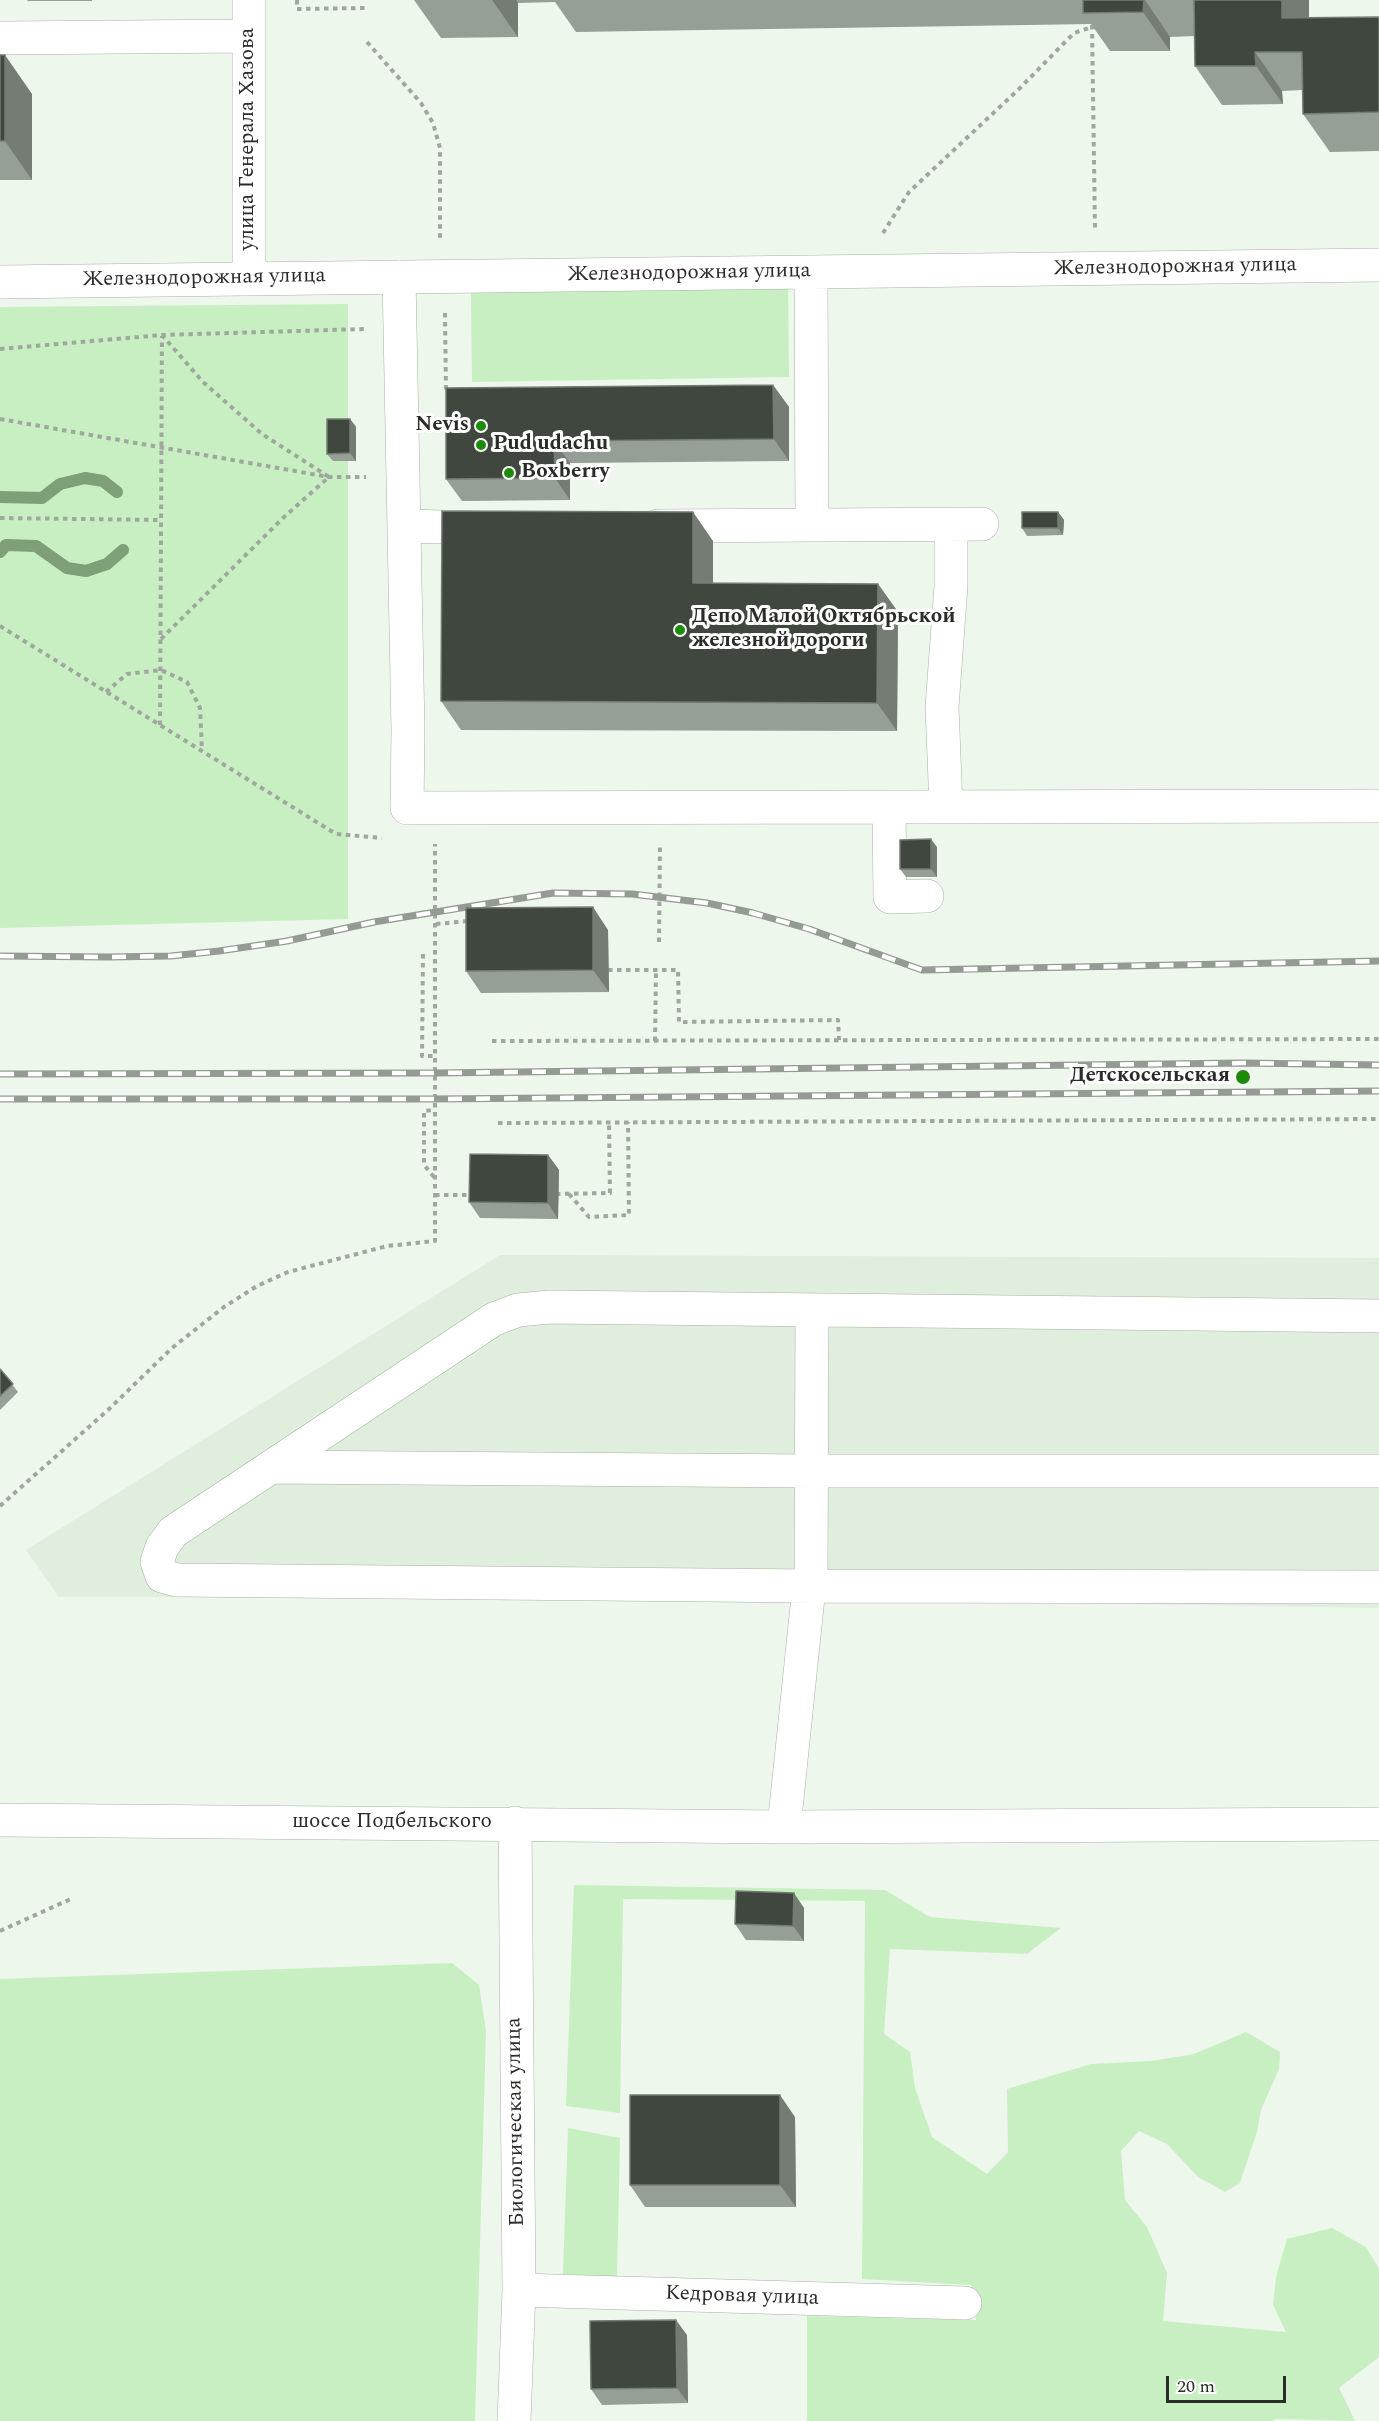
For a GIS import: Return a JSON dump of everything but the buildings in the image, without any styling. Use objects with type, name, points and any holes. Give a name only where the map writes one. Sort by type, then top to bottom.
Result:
[{"type":"street","name":"улица Генерала Хазова","points":[[249,0],[249,279]]},
{"type":"street","points":[[0,38],[249,36]]},
{"type":"street","name":"Железнодорожная улица","points":[[0,282],[1379,265]]},
{"type":"street","points":[[811,273],[812,525]]},
{"type":"street","points":[[399,277],[407,808],[1379,806]]},
{"type":"street","points":[[625,526],[966,524],[951,586],[942,707],[946,806]]},
{"type":"street","points":[[404,526],[520,527]]},
{"type":"street","points":[[890,808],[890,897],[927,896]]},
{"type":"street","points":[[1379,1316],[549,1307],[518,1310],[494,1319],[173,1532],[162,1547],[157,1562],[162,1576],[177,1580],[811,1586],[1379,1587]]},
{"type":"street","points":[[784,1827],[811,1586],[812,1310]]},
{"type":"street","points":[[271,1467],[812,1471],[1379,1471]]},
{"type":"street","name":"шоссе Подбельского","points":[[0,1820],[784,1827],[1379,1824]]},
{"type":"street","name":"Биологическая улица","points":[[514,2421],[519,2290],[515,1823]]},
{"type":"street","name":"Кедровая улица","points":[[519,2290],[965,2303]]},
{"type":"path","points":[[297,0],[297,9],[367,8]]},
{"type":"path","points":[[882,233],[909,192],[1019,89],[1074,33],[1092,26],[1095,230]]},
{"type":"path","points":[[367,42],[421,103],[433,123],[440,148],[440,241]]},
{"type":"path","points":[[444,276],[446,397]]},
{"type":"path","points":[[0,349],[162,335],[366,329]]},
{"type":"path","points":[[162,335],[203,382],[262,434],[328,477]]},
{"type":"path","points":[[160,725],[162,335]]},
{"type":"path","points":[[0,419],[328,477],[403,477]]},
{"type":"path","points":[[161,639],[283,518],[328,477]]},
{"type":"path","points":[[0,518],[161,520]]},
{"type":"path","points":[[0,626],[336,834],[370,838]]},
{"type":"path","points":[[106,692],[127,674],[161,670],[187,682],[200,708],[202,751]]},
{"type":"path","points":[[0,1506],[108,1410],[172,1348],[224,1307],[257,1286],[288,1272],[387,1246],[435,1241],[435,809]]},
{"type":"path","points":[[658,942],[660,835]]},
{"type":"path","points":[[436,924],[472,920]]},
{"type":"path","points":[[423,954],[422,1056],[435,1056]]},
{"type":"path","points":[[608,970],[678,970],[679,1022],[838,1020],[839,1040]]},
{"type":"path","points":[[655,1041],[656,970]]},
{"type":"path","points":[[492,1041],[1379,1039]]},
{"type":"path","points":[[435,1110],[424,1111],[424,1165],[435,1177]]},
{"type":"path","points":[[498,1122],[1379,1119]]},
{"type":"path","points":[[547,1194],[610,1193],[609,1122]]},
{"type":"path","points":[[569,1194],[589,1216],[629,1215],[628,1122]]},
{"type":"path","points":[[435,1196],[481,1195]]},
{"type":"path","points":[[0,1931],[73,1898]]},
{"type":"shaded area","points":[[500,1255],[1379,1258],[1379,1608],[808,1597],[59,1597],[26,1550]]},
{"type":"green space","points":[[788,287],[789,377],[472,382],[471,291]]},
{"type":"green space","points":[[348,304],[348,919],[0,928],[0,307]]},
{"type":"green space","points":[[574,1885],[885,1890],[930,1917],[1061,1928],[1027,1954],[890,1949],[884,2034],[910,2052],[915,2088],[932,2137],[987,2174],[1008,2152],[1007,2089],[1091,2064],[1151,2061],[1194,2054],[1246,2032],[1280,2052],[1279,2069],[1261,2110],[1257,2132],[1240,2183],[1225,2192],[1198,2177],[1167,2144],[1139,2131],[1121,2151],[1125,2200],[1147,2227],[1167,2273],[1163,2321],[1286,2332],[1273,2305],[1276,2277],[1287,2239],[1332,2228],[1366,2247],[1379,2269],[1379,2357],[1339,2388],[1355,2421],[1276,2419],[1272,2421],[807,2421],[807,2316],[976,2320],[971,2285],[862,2279],[865,1901],[623,1899],[620,2113],[566,2106]]},
{"type":"green space","points":[[452,1963],[479,1985],[486,2031],[475,2421],[0,2421],[0,1979]]},
{"type":"green space","points":[[568,2128],[620,2138],[617,2277],[563,2274]]},
{"type":"waterway","points":[[0,497],[42,498],[60,484],[85,478],[103,481],[117,492]]},
{"type":"waterway","points":[[0,552],[6,545],[36,546],[67,568],[86,571],[107,564],[123,550]]},
{"type":"railway","points":[[0,956],[171,956],[219,951],[287,941],[374,922],[553,893],[632,894],[707,903],[809,929],[922,970],[1379,961]]},
{"type":"railway","points":[[0,1074],[435,1073],[1243,1063],[1379,1065]]},
{"type":"railway","points":[[0,1099],[434,1099],[1379,1091]]},
{"type":"place","name":"Nevis","points":[[481,426]]},
{"type":"place","name":"Pud udachu","points":[[481,445]]},
{"type":"place","name":"Boxberry","points":[[509,473]]},
{"type":"place","name":"Депо Малой Октябрьской железной дороги","points":[[680,630]]},
{"type":"place","name":"Детскосельская","points":[[1243,1077]]}]
